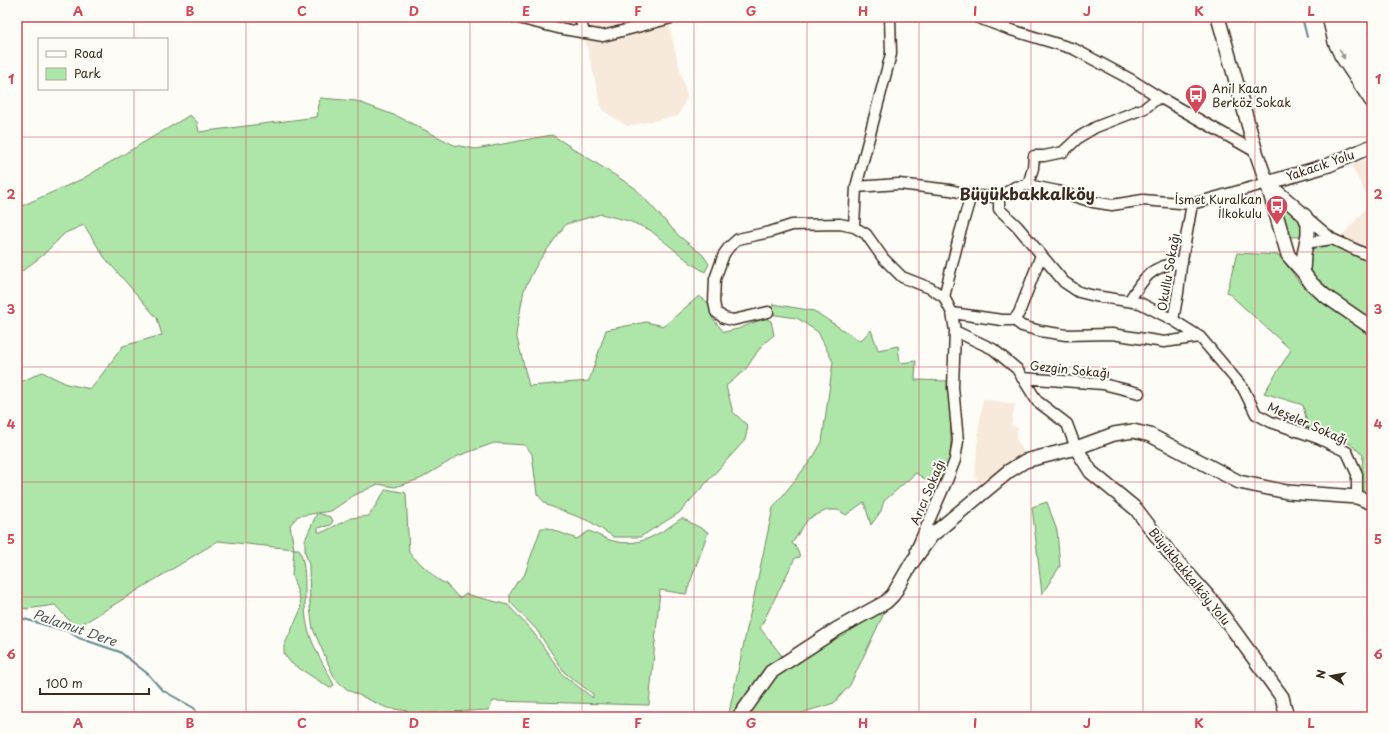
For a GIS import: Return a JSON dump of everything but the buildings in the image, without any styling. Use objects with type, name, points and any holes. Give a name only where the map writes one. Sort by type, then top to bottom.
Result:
[{"type":"highway","points":[[1330,17],[1336,42],[1342,55],[1372,100]]},
{"type":"highway","points":[[1337,17],[1372,77]]},
{"type":"highway","points":[[1350,17],[1370,49]]},
{"type":"highway","points":[[1366,17],[1372,25]]},
{"type":"main road","points":[[1218,17],[1256,152],[1267,183],[1288,255],[1311,284],[1324,295],[1372,328]]},
{"type":"main road","name":"Yakacık Yolu","points":[[1267,183],[1329,165],[1372,146]]},
{"type":"main road","points":[[1267,183],[1305,216],[1308,225],[1308,234],[1303,262],[1303,272]]},
{"type":"main road","points":[[1285,247],[1306,243]]},
{"type":"main road","points":[[739,717],[771,672],[837,628],[886,602],[893,595],[910,564],[930,536],[1009,471],[1026,461],[1076,448],[1114,434],[1133,431],[1150,435],[1239,482],[1287,492],[1357,497],[1372,503]]},
{"type":"main road","name":"Büyükbakkalköy Yolu","points":[[1076,448],[1092,472],[1136,509],[1168,551],[1213,602],[1282,697],[1286,717]]},
{"type":"street","points":[[514,17],[558,28],[603,36],[675,17]]},
{"type":"street","points":[[580,17],[584,33]]},
{"type":"street","points":[[854,227],[856,187],[891,54],[890,17]]},
{"type":"street","points":[[976,17],[1008,29],[1074,49],[1130,79],[1256,152]]},
{"type":"street","points":[[1028,185],[1033,168],[1034,156],[1044,156],[1063,152],[1079,137],[1096,127],[1146,108],[1159,97]]},
{"type":"street","points":[[856,187],[899,184],[950,190],[971,195],[999,197],[1015,187],[1028,185],[1057,191],[1093,202],[1112,205],[1143,200],[1192,204],[1267,183]]},
{"type":"street","points":[[768,312],[733,320],[724,318],[716,312],[714,302],[715,279],[724,254],[738,239],[770,232],[792,224],[840,224],[854,227],[866,234],[883,258],[902,277],[930,288],[944,297],[971,195]]},
{"type":"street","name":"Meşeler Sokağı","points":[[999,197],[999,209],[1017,226],[1064,282],[1079,292],[1140,303],[1173,320],[1200,337],[1243,388],[1256,414],[1271,422],[1318,438],[1347,452],[1357,474],[1357,497]]},
{"type":"street","name":"Okullu Sokağı","points":[[1173,320],[1192,204]]},
{"type":"street","points":[[1305,216],[1332,239],[1372,257]]},
{"type":"street","points":[[1306,243],[1332,239]]},
{"type":"street","points":[[1014,320],[1019,313],[1041,255]]},
{"type":"street","points":[[1130,301],[1142,280],[1155,269],[1168,264],[1182,262]]},
{"type":"street","name":"Arıcı Sokağı","points":[[910,564],[955,460],[958,441],[953,387],[955,331],[952,313],[944,297]]},
{"type":"street","points":[[952,313],[1002,320],[1014,320],[1022,326],[1040,331],[1066,335],[1112,334],[1164,342],[1200,337]]},
{"type":"street","points":[[955,331],[993,349],[1017,369],[1037,401],[1067,424],[1076,448]]},
{"type":"street","name":"Gezgin Sokağı","points":[[1022,378],[1103,384],[1139,393]]},
{"type":"shaded area","points":[[580,17],[683,17],[668,22],[687,97],[678,116],[627,126],[602,110]]},
{"type":"shaded area","points":[[1372,158],[1372,250],[1341,237],[1371,203],[1351,165]]},
{"type":"shaded area","points":[[983,399],[1015,404],[1011,425],[1018,428],[1016,439],[1026,455],[978,483],[975,475],[978,435]]},
{"type":"green space","points":[[320,98],[356,101],[399,117],[454,145],[476,149],[552,135],[635,188],[679,236],[703,255],[709,264],[705,272],[692,264],[650,230],[629,221],[601,214],[566,224],[538,262],[524,290],[516,334],[529,386],[589,381],[606,330],[646,322],[664,326],[699,296],[711,305],[712,318],[724,332],[738,329],[765,318],[771,321],[774,335],[762,345],[745,370],[726,386],[733,412],[748,426],[745,440],[679,513],[640,537],[614,537],[589,521],[547,505],[537,494],[532,454],[525,445],[494,443],[458,456],[420,479],[395,487],[378,484],[353,496],[331,511],[318,513],[330,517],[333,520],[331,525],[318,528],[318,532],[323,532],[351,518],[369,516],[386,489],[406,493],[409,553],[437,579],[446,584],[459,598],[466,594],[508,605],[533,632],[563,675],[593,698],[593,694],[565,673],[536,629],[510,602],[510,594],[517,582],[524,576],[541,528],[548,528],[577,539],[589,531],[607,539],[623,543],[641,541],[650,538],[682,518],[708,532],[686,594],[660,590],[649,705],[493,701],[489,710],[410,714],[407,711],[387,708],[348,690],[335,679],[313,629],[310,608],[309,565],[305,552],[305,540],[317,513],[298,516],[290,525],[294,549],[218,541],[76,628],[55,605],[27,609],[17,607],[17,390],[19,383],[42,372],[67,384],[91,389],[123,346],[162,335],[157,318],[105,258],[84,225],[65,233],[43,255],[17,275],[17,208],[82,179],[190,115],[197,122],[199,132],[317,117]]},
{"type":"green space","points":[[1274,195],[1301,220],[1304,228],[1302,235],[1292,237],[1283,233]]},
{"type":"green space","points":[[1309,242],[1338,245],[1372,259],[1372,510],[1359,503],[1363,455],[1349,443],[1308,428],[1303,405],[1264,393],[1291,350],[1227,292],[1237,253],[1279,255],[1300,283],[1311,276],[1304,260]]},
{"type":"green space","points":[[773,304],[814,311],[860,341],[871,330],[878,350],[898,346],[900,363],[916,361],[915,380],[949,381],[951,437],[950,458],[938,488],[916,473],[884,501],[881,511],[871,525],[864,502],[846,515],[838,510],[827,510],[808,519],[792,543],[796,547],[800,557],[795,558],[760,628],[782,656],[769,665],[734,717],[728,717],[773,508],[814,456],[822,442],[833,362],[818,332],[797,318],[769,314]]},
{"type":"green space","points":[[1047,502],[1057,531],[1060,566],[1042,594],[1032,507]]},
{"type":"green space","points":[[294,549],[299,549],[304,568],[305,609],[308,629],[316,650],[334,685],[330,688],[291,663],[284,654],[284,646],[301,609],[300,599],[292,576]]},
{"type":"green space","points":[[886,609],[850,685],[834,703],[801,713],[798,717],[745,717],[773,677],[845,628]]},
{"type":"waterway","points":[[1302,17],[1307,37]]},
{"type":"waterway","name":"Palamut Dere","points":[[17,617],[67,631],[79,638],[120,652],[148,674],[162,690],[194,708],[199,717]]},
{"type":"place","name":"Anil Kaan Berköz Sokak","points":[[1196,114]]},
{"type":"place","name":"İsmet Kuralkan İlkokulu","points":[[1277,226]]},
{"type":"district","name":"Büyükbakkalköy","points":[[1027,193]]}]
